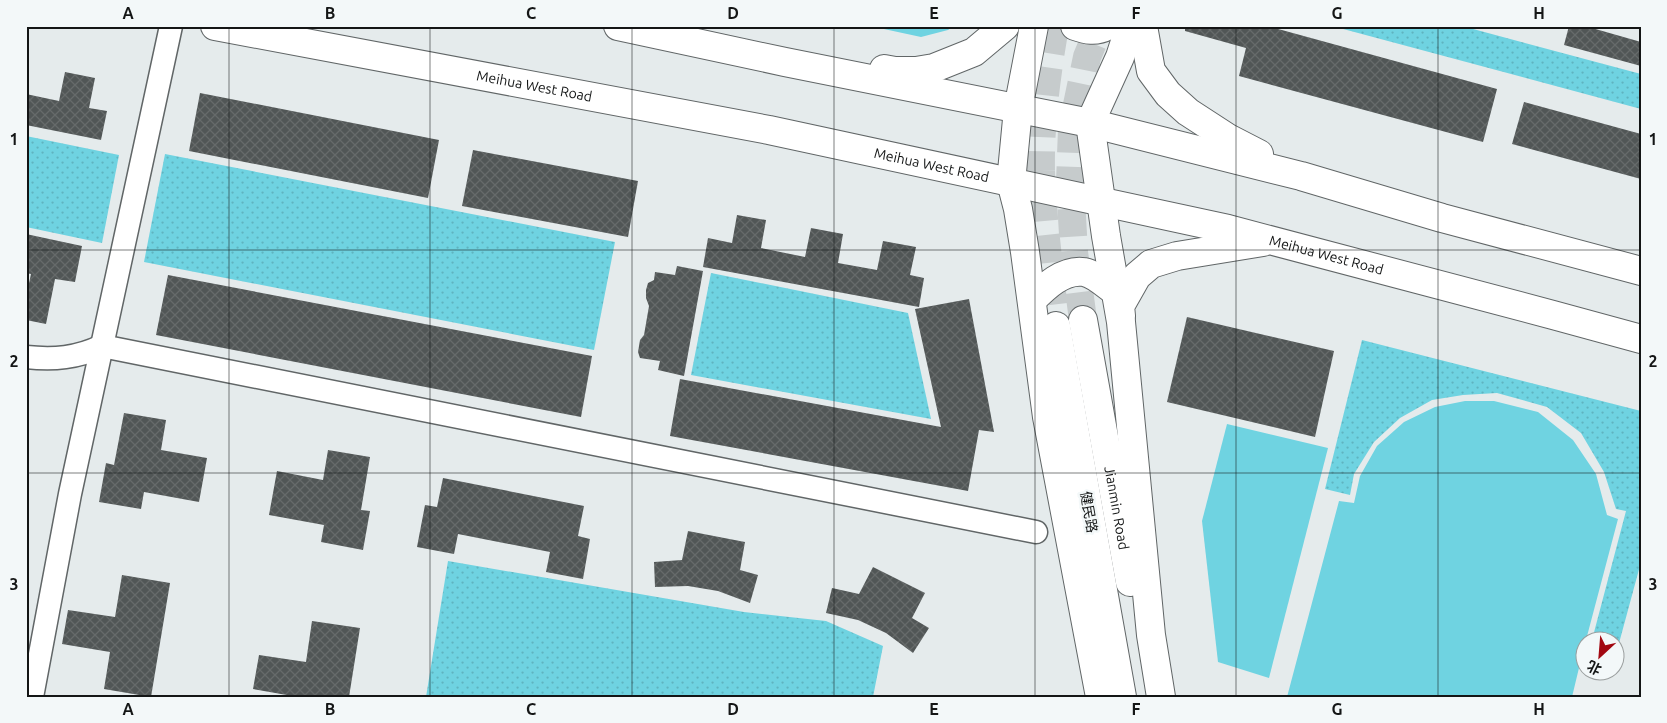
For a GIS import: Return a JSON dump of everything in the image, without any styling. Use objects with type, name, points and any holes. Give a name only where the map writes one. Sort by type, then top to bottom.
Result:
[{"type":"main road","name":"Meihua West Road","points":[[216,26],[769,130],[1228,229],[1641,339]]},
{"type":"main road","points":[[618,26],[785,62],[1090,123],[1301,176],[1442,218],[1641,271]]},
{"type":"main road","points":[[785,62],[841,60],[895,71],[916,71],[934,68],[974,52],[1005,26]]},
{"type":"main road","points":[[1034,26],[1018,109],[1011,182],[1018,209],[1032,300],[1047,417],[1100,697]]},
{"type":"main road","points":[[1075,26],[1088,30],[1102,29],[1107,26]]},
{"type":"main road","points":[[1121,322],[1090,123],[1120,57],[1130,26]]},
{"type":"main road","points":[[1143,26],[1151,71],[1168,94],[1188,112],[1228,138],[1301,176]]},
{"type":"main road","points":[[1161,697],[1152,635],[1120,306],[1137,276],[1151,264],[1177,256],[1273,241]]},
{"type":"main road","points":[[1032,300],[1047,285],[1058,278],[1073,273],[1085,272],[1115,291]]},
{"type":"main road","name":"Jianmin Road","points":[[1083,320],[1151,697]]},
{"type":"main road","name":"健民路","points":[[1056,326],[1122,697]]},
{"type":"street","points":[[32,697],[70,494],[171,26]]},
{"type":"street","points":[[26,357],[57,359],[73,357],[88,353],[102,346],[1036,532]]},
{"type":"shaded area","points":[[870,26],[954,26],[948,30],[921,37]]},
{"type":"shaded area","points":[[1332,26],[1462,26],[1641,74],[1641,109]]},
{"type":"shaded area","points":[[26,136],[119,155],[102,243],[26,227]]},
{"type":"shaded area","points":[[165,154],[615,242],[594,350],[144,262]]},
{"type":"shaded area","points":[[711,273],[908,313],[931,419],[691,375]]},
{"type":"shaded area","points":[[1362,340],[1641,411],[1641,562],[1623,630],[1595,630],[1626,511],[1616,509],[1604,472],[1581,433],[1547,407],[1497,393],[1463,395],[1432,400],[1400,418],[1374,442],[1354,474],[1350,495],[1325,489]]},
{"type":"shaded area","points":[[1465,401],[1494,401],[1538,412],[1573,440],[1596,474],[1607,515],[1618,519],[1589,630],[1574,630],[1574,680],[1576,680],[1572,697],[1287,697],[1339,501],[1354,503],[1360,476],[1377,446],[1404,422],[1435,407]]},
{"type":"shaded area","points":[[1227,424],[1328,448],[1269,678],[1218,662],[1202,521]]},
{"type":"shaded area","points":[[448,561],[744,612],[826,621],[883,646],[873,697],[426,697]]},
{"type":"building","points":[[1185,26],[1267,26],[1497,89],[1483,142],[1239,76],[1246,48],[1185,31]]},
{"type":"building","points":[[1569,26],[1585,26],[1641,42],[1641,66],[1564,45]]},
{"type":"building","points":[[65,72],[95,78],[89,108],[107,111],[101,140],[26,125],[26,94],[59,101]]},
{"type":"building","points":[[200,93],[439,140],[428,198],[189,151]]},
{"type":"building","points":[[1524,102],[1641,134],[1641,179],[1512,144]]},
{"type":"building","points":[[473,150],[638,181],[628,237],[462,206]]},
{"type":"building","points":[[737,215],[766,220],[761,248],[805,257],[811,228],[843,234],[838,263],[877,270],[883,241],[916,247],[910,275],[924,278],[919,307],[703,267],[708,238],[732,243]]},
{"type":"building","points":[[26,234],[82,246],[75,282],[55,279],[46,324],[26,320],[26,297],[31,274],[26,273]]},
{"type":"building","points":[[677,266],[703,271],[684,376],[658,370],[660,361],[640,358],[638,352],[640,340],[644,335],[649,306],[646,298],[648,283],[654,280],[655,272],[675,275]]},
{"type":"building","points":[[168,275],[592,356],[581,417],[156,335]]},
{"type":"building","points":[[969,299],[994,432],[979,430],[968,491],[670,436],[680,379],[941,427],[915,309]]},
{"type":"building","points":[[1187,317],[1334,351],[1315,437],[1167,402]]},
{"type":"building","points":[[124,413],[166,420],[161,450],[207,458],[199,502],[144,492],[141,509],[99,502],[106,463],[114,465]]},
{"type":"building","points":[[328,450],[370,457],[361,510],[370,511],[363,550],[321,542],[324,525],[269,515],[277,471],[323,480]]},
{"type":"building","points":[[443,478],[584,506],[578,536],[590,539],[583,579],[546,572],[550,552],[458,534],[454,554],[417,547],[425,505],[437,507]]},
{"type":"building","points":[[688,531],[745,542],[740,570],[758,575],[750,603],[718,591],[688,586],[655,587],[654,562],[682,560]]},
{"type":"building","points":[[873,567],[925,593],[912,618],[929,628],[913,653],[886,633],[858,620],[826,613],[832,588],[859,594]]},
{"type":"building","points":[[122,575],[170,583],[151,697],[104,689],[110,652],[62,644],[68,610],[115,617]]},
{"type":"building","points":[[312,621],[360,628],[349,697],[298,697],[253,689],[259,655],[306,662]]},
{"type":"tunnel","points":[[1055,26],[1045,98],[1041,171],[1045,229],[1056,326]]},
{"type":"tunnel","points":[[1083,320],[1074,252],[1070,182],[1072,129],[1087,57],[1100,26]]}]
